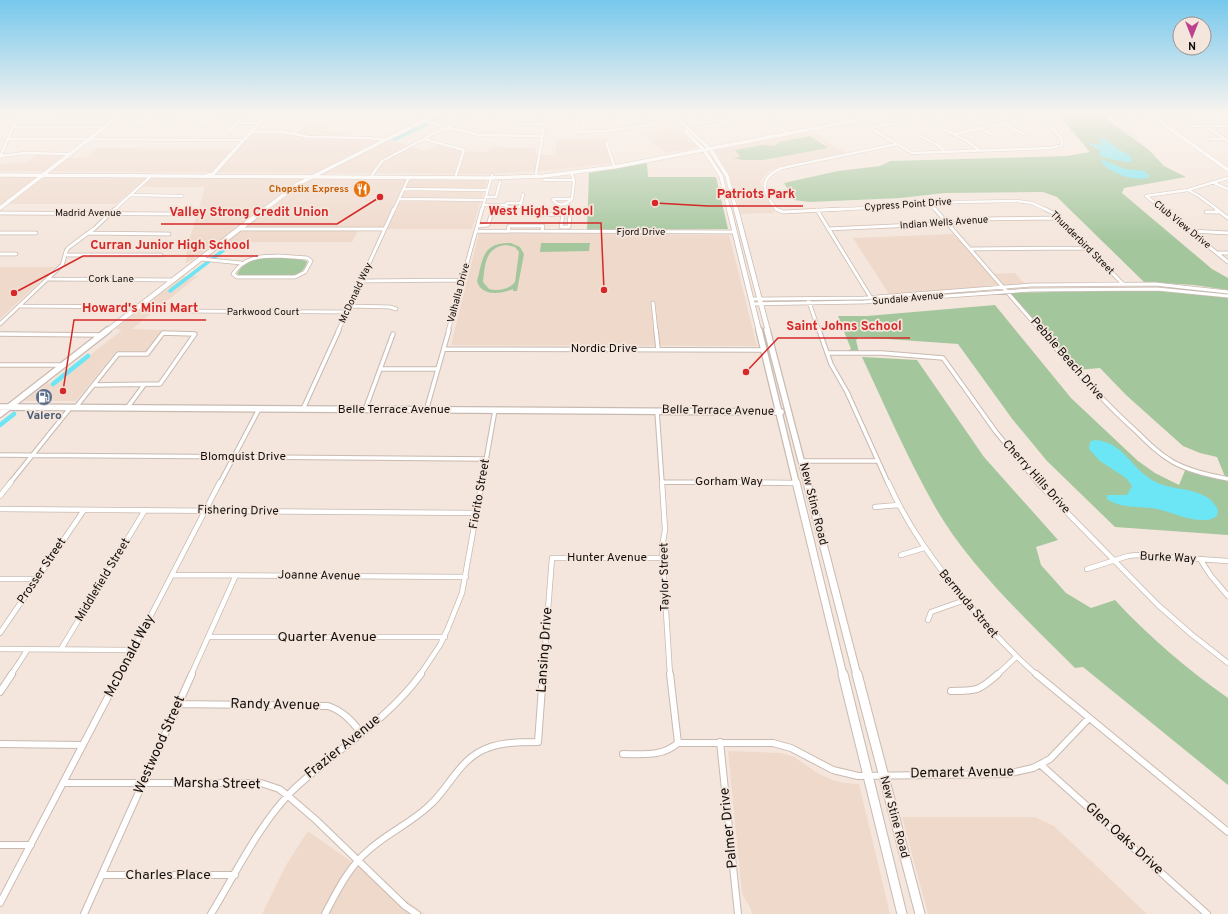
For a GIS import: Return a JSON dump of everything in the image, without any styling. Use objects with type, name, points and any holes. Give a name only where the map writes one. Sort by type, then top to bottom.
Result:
[{"type":"main road","points":[[0,208],[68,156]]},
{"type":"main road","points":[[213,174],[229,156]]},
{"type":"main road","points":[[0,414],[292,188],[310,177],[353,156]]},
{"type":"main road","points":[[588,171],[665,156]]},
{"type":"main road","points":[[180,175],[536,175],[588,171],[667,156]]},
{"type":"main road","name":"New Stine Road","points":[[710,156],[721,176],[902,914]]},
{"type":"main road","name":"New Stine Road","points":[[712,156],[727,176],[920,914]]},
{"type":"main road","points":[[1208,156],[1228,170]]},
{"type":"main road","points":[[0,174],[310,177],[456,175],[517,177],[614,165]]},
{"type":"main road","points":[[44,174],[114,176],[151,175]]},
{"type":"main road","points":[[218,176],[248,174]]},
{"type":"main road","points":[[732,221],[735,223],[737,228],[741,230]]},
{"type":"main road","points":[[735,232],[739,234],[742,244],[745,247]]},
{"type":"main road","name":"Belle Terrace Avenue","points":[[0,407],[426,411],[789,412]]},
{"type":"street","points":[[372,175],[380,162],[392,156]]},
{"type":"street","points":[[456,175],[462,156]]},
{"type":"street","points":[[536,175],[538,156]]},
{"type":"street","points":[[611,156],[614,165]]},
{"type":"street","name":"Cypress Point Drive","points":[[841,156],[774,171],[766,178],[764,185],[778,210],[783,212],[930,205],[952,202],[1017,201],[1038,205]]},
{"type":"street","points":[[571,173],[574,180],[572,199],[566,204],[556,204],[553,200],[572,199]]},
{"type":"street","points":[[0,324],[62,265],[68,248],[110,214],[151,175]]},
{"type":"street","name":"McDonald Way","points":[[303,409],[410,176]]},
{"type":"street","name":"Valhalla Drive","points":[[426,411],[492,176]]},
{"type":"street","name":"Club View Drive","points":[[1228,178],[1188,190],[1146,196],[1228,262]]},
{"type":"street","points":[[544,180],[574,180]]},
{"type":"street","points":[[399,199],[496,197],[500,182]]},
{"type":"street","points":[[1212,182],[1228,189]]},
{"type":"street","points":[[404,189],[487,190]]},
{"type":"street","points":[[1188,190],[1199,196],[1228,218]]},
{"type":"street","points":[[483,205],[506,205],[506,207],[520,207],[523,194]]},
{"type":"street","points":[[129,195],[182,196]]},
{"type":"street","points":[[478,226],[488,225],[494,205]]},
{"type":"street","name":"Pebble Beach Drive","points":[[930,205],[949,224],[1091,388],[1160,453],[1189,470],[1228,479]]},
{"type":"street","name":"Thunderbird Street","points":[[1038,205],[1050,210],[1059,218],[1123,284]]},
{"type":"street","points":[[817,210],[873,302]]},
{"type":"street","points":[[1206,212],[1220,212]]},
{"type":"street","name":"Madrid Avenue","points":[[0,213],[177,214]]},
{"type":"street","points":[[540,215],[563,214],[570,214],[569,227],[565,230],[561,227],[563,214]]},
{"type":"street","name":"Indian Wells Avenue","points":[[828,229],[949,224],[980,219],[1059,218]]},
{"type":"street","points":[[508,231],[509,226],[543,226],[542,231]]},
{"type":"street","points":[[240,229],[385,229]]},
{"type":"street","name":"Fjord Drive","points":[[476,231],[565,230],[735,232]]},
{"type":"street","points":[[1190,231],[1228,233]]},
{"type":"street","points":[[0,233],[36,233]]},
{"type":"street","points":[[87,233],[169,234]]},
{"type":"street","points":[[970,249],[1088,248]]},
{"type":"street","points":[[1217,253],[1228,253]]},
{"type":"street","points":[[0,254],[16,254]]},
{"type":"street","points":[[65,255],[161,255]]},
{"type":"street","points":[[200,259],[242,263],[256,257],[275,256],[307,258],[311,261],[304,273],[292,277],[235,276],[233,273],[242,263]]},
{"type":"street","name":"Cork Lane","points":[[48,279],[174,280]]},
{"type":"street","points":[[362,280],[462,280]]},
{"type":"street","points":[[1109,284],[1113,289]]},
{"type":"street","points":[[1059,285],[1062,289]]},
{"type":"street","name":"Sundale Avenue","points":[[809,301],[870,298],[1003,287],[1059,285],[1163,285],[1228,292]]},
{"type":"street","points":[[1163,285],[1167,289]]},
{"type":"street","name":"Sundale Avenue","points":[[752,301],[873,302],[1007,291],[1062,289],[1167,289],[1228,296]]},
{"type":"street","name":"Bermuda Street","points":[[809,301],[831,364],[847,392],[898,506],[932,561],[997,638],[1016,657],[1228,832]]},
{"type":"street","points":[[652,303],[658,349]]},
{"type":"street","points":[[19,306],[139,307]]},
{"type":"street","points":[[350,306],[396,308]]},
{"type":"street","name":"Parkwood Court","points":[[180,311],[347,312]]},
{"type":"street","points":[[0,496],[33,455],[94,385],[118,354],[147,354],[163,333],[195,334],[160,384],[94,385]]},
{"type":"street","points":[[0,334],[102,335]]},
{"type":"street","points":[[365,410],[393,334]]},
{"type":"street","name":"Nordic Drive","points":[[444,349],[764,350]]},
{"type":"street","name":"Cherry Hills Drive","points":[[827,353],[882,353],[943,358],[1020,463],[1174,620],[1228,663]]},
{"type":"street","points":[[0,365],[63,365]]},
{"type":"street","points":[[380,369],[438,369]]},
{"type":"street","points":[[127,408],[144,384]]},
{"type":"street","name":"McDonald Way","points":[[0,903],[259,409]]},
{"type":"street","name":"Fiorito Street","points":[[466,577],[495,410]]},
{"type":"street","name":"Taylor Street","points":[[657,411],[665,530],[662,558],[668,656],[678,743]]},
{"type":"street","name":"Blomquist Drive","points":[[0,455],[486,459]]},
{"type":"street","points":[[802,462],[878,461]]},
{"type":"street","name":"Gorham Way","points":[[662,482],[796,483]]},
{"type":"street","points":[[875,507],[898,506]]},
{"type":"street","name":"Fishering Drive","points":[[0,509],[477,513]]},
{"type":"street","name":"Prosser Street","points":[[0,633],[84,510]]},
{"type":"street","name":"Middlefield Street","points":[[61,649],[145,510]]},
{"type":"street","points":[[901,555],[924,548]]},
{"type":"street","name":"Burke Way","points":[[1086,569],[1128,556],[1147,555],[1228,561]]},
{"type":"street","name":"Hunter Avenue","points":[[552,558],[662,558]]},
{"type":"street","name":"Lansing Drive","points":[[357,861],[377,842],[415,818],[427,808],[463,765],[480,751],[499,743],[538,742],[552,558]]},
{"type":"street","points":[[1200,559],[1211,576],[1228,596]]},
{"type":"street","name":"Joanne Avenue","points":[[173,574],[466,577]]},
{"type":"street","name":"Westwood Street","points":[[84,914],[236,575]]},
{"type":"street","name":"Frazier Avenue","points":[[211,914],[268,819],[287,795],[298,784],[389,709],[408,689],[431,660],[445,637],[458,609],[466,577]]},
{"type":"street","points":[[0,579],[36,580]]},
{"type":"street","points":[[928,620],[931,612],[965,600]]},
{"type":"street","name":"Quarter Avenue","points":[[208,637],[445,637]]},
{"type":"street","points":[[0,648],[133,650]]},
{"type":"street","points":[[0,692],[28,649]]},
{"type":"street","points":[[951,691],[972,691],[984,687],[1016,657]]},
{"type":"street","name":"Randy Avenue","points":[[178,704],[328,706],[344,712],[361,733]]},
{"type":"street","name":"Demaret Avenue","points":[[678,743],[720,742],[784,744],[801,752],[828,769],[869,778],[883,775],[1006,774],[1020,772],[1041,764],[1058,752],[1089,718]]},
{"type":"street","name":"Palmer Drive","points":[[720,742],[738,914]]},
{"type":"street","points":[[623,754],[658,754],[667,751],[678,743]]},
{"type":"street","points":[[0,744],[83,745]]},
{"type":"street","name":"Glen Oaks Drive","points":[[1041,764],[1207,914]]},
{"type":"street","name":"Marsha Street","points":[[63,783],[261,783],[275,787],[287,795],[316,820],[405,906],[417,914]]},
{"type":"street","points":[[0,845],[31,845]]},
{"type":"street","points":[[325,914],[344,878],[357,861]]},
{"type":"street","name":"Charles Place","points":[[102,875],[235,875]]},
{"type":"shaded area","points":[[35,156],[86,158],[89,156],[611,156],[614,163],[553,170],[488,174],[0,171],[1,164],[27,162]]},
{"type":"shaded area","points":[[718,156],[833,156],[769,171],[760,182],[774,213],[741,214],[729,174]]},
{"type":"shaded area","points":[[0,177],[488,179],[472,229],[390,229],[358,231],[352,242],[216,242],[186,263],[187,248],[205,187],[137,187],[116,204],[0,204]]},
{"type":"shaded area","points":[[479,233],[729,235],[757,346],[451,345]]},
{"type":"shaded area","points":[[953,234],[991,274],[1015,273],[1025,284],[889,294],[853,238]]},
{"type":"shaded area","points":[[0,267],[55,267],[0,319]]},
{"type":"shaded area","points":[[183,276],[198,276],[132,329],[162,330],[146,351],[116,351],[76,401],[24,401],[46,383],[53,384],[122,330],[115,329]]},
{"type":"shaded area","points":[[728,751],[781,753],[794,757],[819,774],[833,780],[844,783],[859,784],[890,914],[752,914],[750,907],[742,894]]},
{"type":"shaded area","points":[[902,817],[1035,817],[1054,826],[1147,914],[928,914]]},
{"type":"shaded area","points":[[308,831],[425,914],[262,914],[286,865]]},
{"type":"green space","points":[[739,156],[787,156],[763,160],[743,160],[733,158],[740,157]]},
{"type":"green space","points":[[1067,156],[1154,156],[1164,166],[1186,177],[1124,188],[1122,193],[1212,269],[1228,278],[1228,290],[1194,285],[1144,282],[1057,197],[1043,192],[944,193],[901,198],[810,202],[794,200],[784,183],[838,171],[880,166],[890,161]]},
{"type":"green space","points":[[647,163],[648,177],[716,177],[728,229],[587,230],[589,173]]},
{"type":"green space","points":[[511,243],[520,247],[524,254],[517,291],[513,291],[513,289],[498,293],[487,292],[479,286],[477,281],[483,259],[485,253],[489,249],[494,245]],"holes":[[[506,245],[515,247],[519,252],[515,282],[509,287],[503,289],[489,289],[483,282],[487,258],[490,253],[499,246]]]},
{"type":"green space","points":[[541,243],[590,243],[589,251],[540,252]]},
{"type":"green space","points":[[261,258],[291,258],[307,261],[303,270],[294,275],[237,274],[247,263],[254,260]]},
{"type":"green space","points":[[1147,290],[1170,291],[1228,298],[1228,535],[1115,527],[1047,461],[1013,420],[958,344],[859,337],[856,340],[859,353],[844,353],[851,349],[838,316],[867,316],[995,305],[1071,398],[1138,461],[1155,473],[1179,485],[1186,468],[1226,479],[1217,457],[1200,453],[1183,446],[1126,395],[1100,368],[1077,370],[1009,293]]},
{"type":"green space","points":[[862,357],[917,360],[984,457],[1058,540],[1036,547],[1041,565],[1066,593],[1091,608],[1115,600],[1141,627],[1169,652],[1228,698],[1228,785],[1083,667],[1075,668],[1018,611],[980,570],[948,527],[924,487],[905,450]]},
{"type":"water","points":[[1100,156],[1129,156],[1132,162],[1126,162]]},
{"type":"water","points":[[1104,160],[1125,169],[1144,171],[1150,176],[1139,179],[1124,176],[1110,170],[1101,161]]},
{"type":"water","points":[[1095,440],[1112,445],[1119,449],[1142,472],[1156,482],[1201,494],[1209,499],[1218,509],[1217,516],[1212,519],[1200,520],[1154,509],[1120,505],[1107,499],[1107,495],[1127,495],[1132,486],[1126,478],[1100,461],[1089,449],[1090,442]]},
{"type":"waterway","points":[[170,291],[233,243]]},
{"type":"waterway","points":[[53,384],[88,356]]},
{"type":"waterway","points":[[0,425],[14,414]]},
{"type":"place","name":"Chopstix Express","points":[[362,189]]},
{"type":"place","name":"Valley Strong Credit Union","points":[[380,197]]},
{"type":"place","name":"Patriots Park","points":[[655,203]]},
{"type":"place","name":"West High School","points":[[604,290]]},
{"type":"place","name":"Curran Junior High School","points":[[14,293]]},
{"type":"place","name":"Saint Johns School","points":[[746,372]]},
{"type":"place","name":"Howard's Mini Mart","points":[[63,391]]},
{"type":"place","name":"Valero","points":[[44,397]]}]
